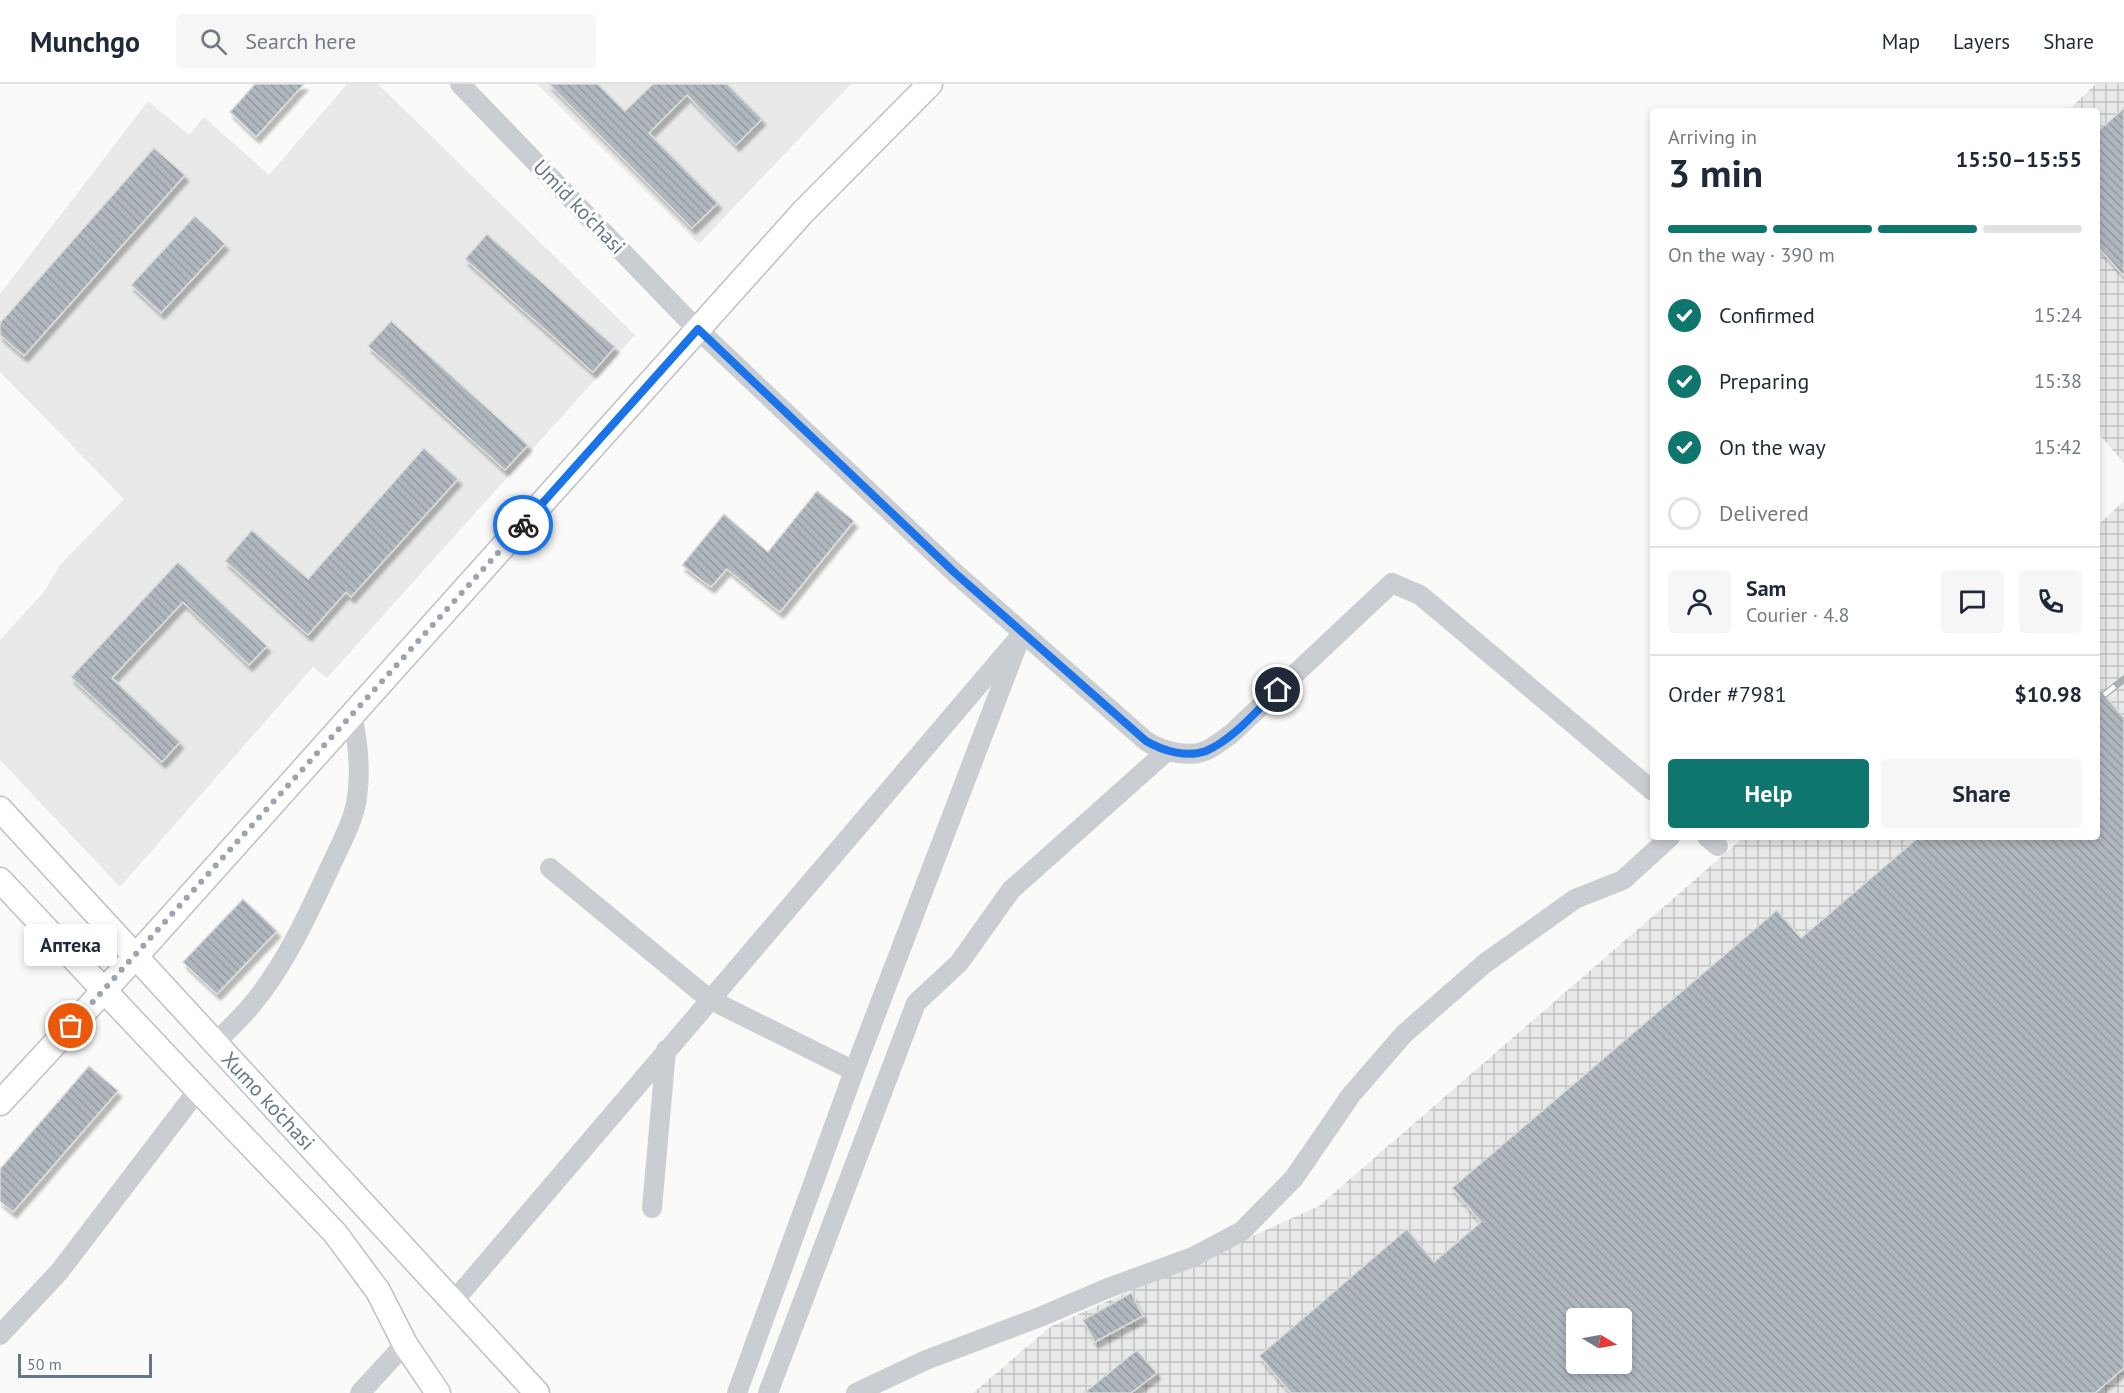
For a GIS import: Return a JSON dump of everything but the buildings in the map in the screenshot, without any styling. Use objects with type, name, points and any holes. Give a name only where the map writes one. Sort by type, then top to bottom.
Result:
[{"type":"main road","points":[[0,1103],[136,956],[803,212],[930,84]]},
{"type":"main road","name":"Xumo ko’chasi","points":[[0,809],[537,1393]]},
{"type":"main road","name":"Xumo ko’chasi","points":[[0,880],[335,1233],[378,1291],[405,1344],[438,1393]]},
{"type":"street","name":"Umid ko'chasi","points":[[460,84],[698,329],[955,573],[1146,741],[1167,751]]},
{"type":"street","points":[[768,1393],[916,1003],[959,963],[1011,890],[1167,751],[1186,753],[1204,751],[1230,735],[1392,583],[1420,595],[1650,788]]},
{"type":"street","points":[[453,1302],[1023,633]]},
{"type":"street","points":[[737,1393],[854,1071],[1023,633]]},
{"type":"street","points":[[215,1043],[250,1007],[276,970],[313,904],[343,838],[357,797],[359,764],[352,715]]},
{"type":"street","points":[[856,1393],[926,1360],[1193,1257],[1242,1231],[1293,1178],[1351,1095],[1404,1034],[1484,964],[1575,899],[1623,880],[1667,840]]},
{"type":"street","points":[[550,868],[709,999],[854,1071]]},
{"type":"street","points":[[652,1208],[666,1050]]},
{"type":"street","points":[[0,1335],[59,1272],[198,1090]]},
{"type":"street","points":[[360,1393],[405,1344]]},
{"type":"shaded area","points":[[347,84],[378,84],[635,335],[327,678],[313,667],[120,887],[0,760],[0,640],[43,593],[60,565],[124,499],[0,372],[0,294],[148,101],[189,135],[204,117],[269,175]]},
{"type":"shaded area","points":[[537,84],[851,84],[699,244]]},
{"type":"shaded area","points":[[2096,84],[2124,84],[2124,463],[2100,435],[2100,108],[2070,108]]},
{"type":"shaded area","points":[[2124,501],[2124,1393],[973,1393],[1050,1327],[1319,1206],[1741,840],[2100,840],[2100,523]]},
{"type":"railway","points":[[2104,695],[2124,679]]},
{"type":"way so far","points":[[71,1026],[523,525]]},
{"type":"place","name":"Аптека","points":[[71,1026]]},
{"type":"route","points":[[523,525],[698,329],[955,573],[1146,741],[1161,750],[1186,753],[1204,751],[1230,735],[1278,690]]}]
